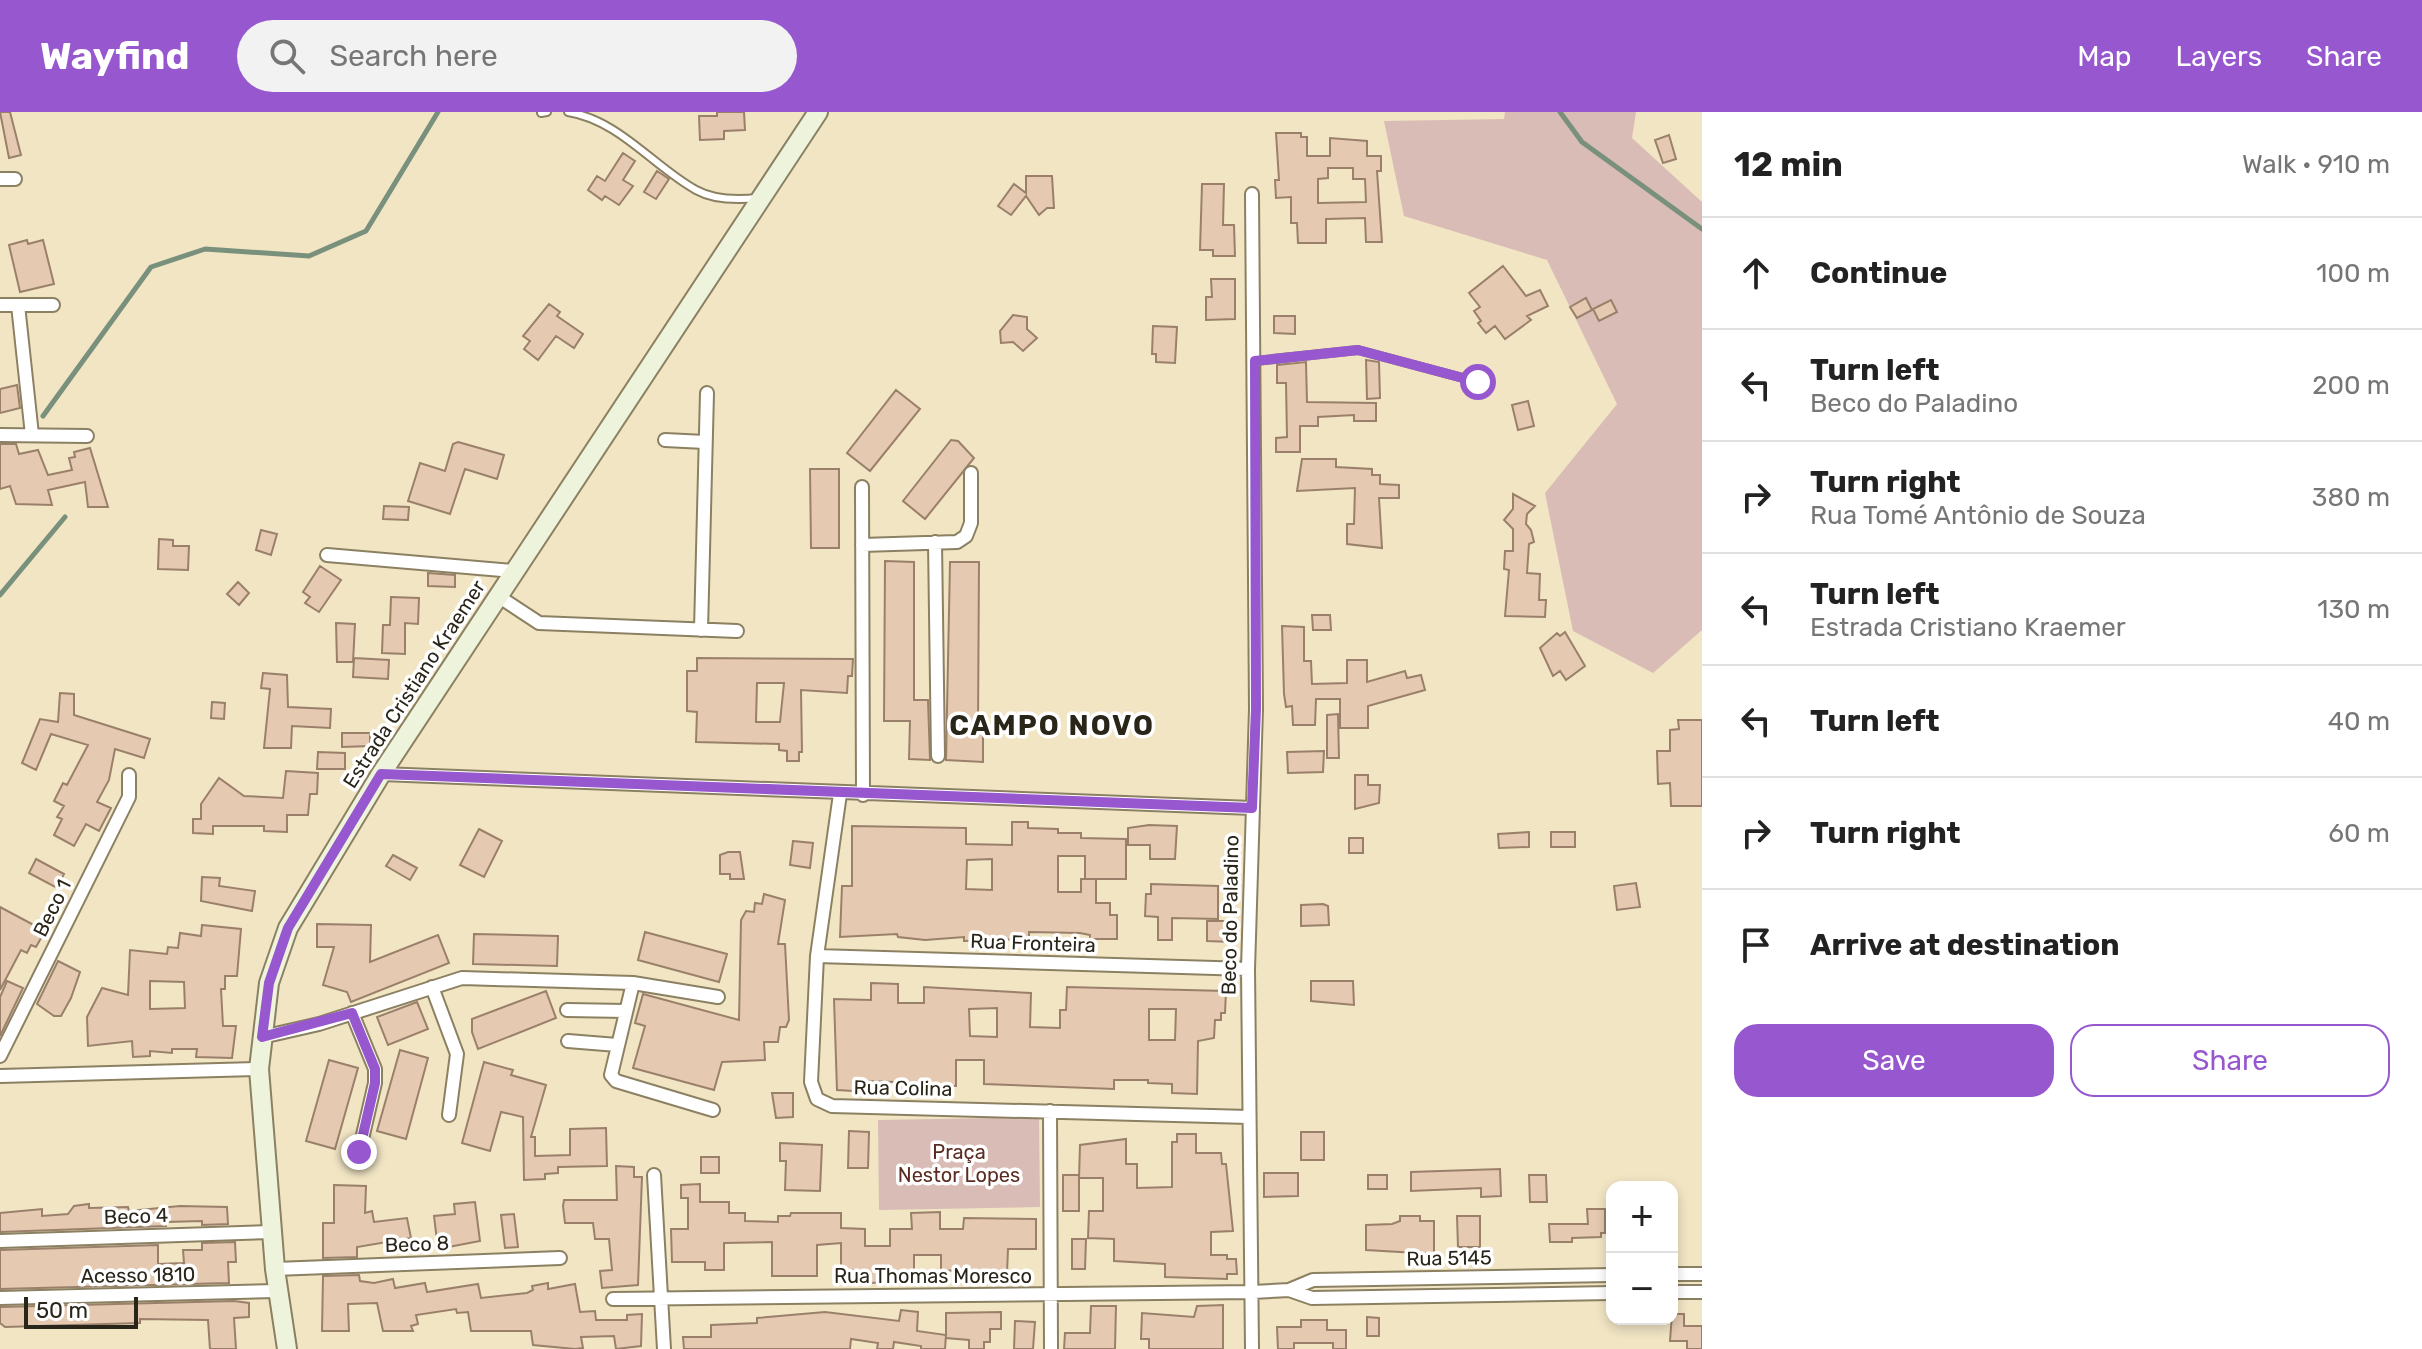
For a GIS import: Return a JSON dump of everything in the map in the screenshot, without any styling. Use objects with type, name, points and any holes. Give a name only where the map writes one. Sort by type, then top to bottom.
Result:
[{"type":"main road","name":"Estrada Cristiano Kraemer","points":[[287,1349],[275,1269],[259,1069],[269,983],[288,928],[381,774],[818,112]]},
{"type":"street","points":[[0,179],[15,179]]},
{"type":"street","name":"Beco do Paladino","points":[[1252,194],[1256,709],[1248,969],[1252,1349]]},
{"type":"street","points":[[0,305],[53,305]]},
{"type":"street","points":[[18,305],[32,435]]},
{"type":"street","points":[[701,630],[707,393]]},
{"type":"street","points":[[0,435],[87,436]]},
{"type":"street","points":[[665,440],[705,442]]},
{"type":"street","points":[[862,545],[957,542],[966,536],[971,523],[971,473]]},
{"type":"street","points":[[862,487],[863,795]]},
{"type":"street","points":[[935,542],[938,756]]},
{"type":"street","points":[[327,555],[514,571]]},
{"type":"street","points":[[498,596],[539,623],[737,631]]},
{"type":"street","points":[[381,774],[1252,808]]},
{"type":"street","name":"Beco 1","points":[[0,1056],[129,797],[129,775]]},
{"type":"street","name":"Rua Colina","points":[[840,794],[817,956],[811,1082],[817,1099],[832,1106],[1249,1117]]},
{"type":"street","name":"Rua Fronteira","points":[[817,956],[1248,969]]},
{"type":"street","points":[[262,1037],[352,1013],[462,978],[633,983],[718,997]]},
{"type":"street","points":[[633,983],[611,1068],[616,1081],[713,1110]]},
{"type":"street","points":[[432,987],[457,1054],[449,1115]]},
{"type":"street","points":[[567,1010],[626,1011]]},
{"type":"street","points":[[352,1013],[375,1069],[375,1083],[359,1152]]},
{"type":"street","points":[[568,1041],[617,1045]]},
{"type":"street","points":[[0,1076],[259,1069]]},
{"type":"street","points":[[1050,1111],[1051,1349]]},
{"type":"street","points":[[654,1175],[664,1349]]},
{"type":"street","name":"Beco 4","points":[[0,1241],[272,1232]]},
{"type":"street","name":"Beco 8","points":[[275,1269],[560,1258]]},
{"type":"street","points":[[1678,1274],[1702,1274]]},
{"type":"street","name":"Rua 5145","points":[[1253,1292],[1289,1290],[1313,1280],[1606,1275]]},
{"type":"street","points":[[1503,1277],[1504,1294]]},
{"type":"street","name":"Rua 5145","points":[[1289,1290],[1312,1298],[1606,1293]]},
{"type":"street","name":"Acesso 1810","points":[[0,1298],[278,1291]]},
{"type":"street","name":"Rua Thomas Moresco","points":[[613,1299],[1253,1292]]},
{"type":"street","points":[[1678,1292],[1702,1292]]},
{"type":"lane","points":[[568,112],[633,143],[697,191],[716,197],[761,198]]},
{"type":"lane","points":[[1255,361],[1358,350],[1478,382]]},
{"type":"green space","points":[[1505,112],[1636,112],[1632,138],[1702,202],[1702,630],[1653,673],[1573,631],[1545,493],[1617,404],[1547,260],[1404,216],[1384,121],[1504,119]]},
{"type":"green space","name":"Praça Nestor Lopes","points":[[1039,1117],[1040,1207],[879,1210],[878,1120]]},
{"type":"building","points":[[0,112],[10,112],[21,155],[9,158]]},
{"type":"building","points":[[717,112],[744,112],[745,130],[724,131],[724,139],[700,140],[699,116],[717,116]]},
{"type":"building","points":[[1276,133],[1301,133],[1301,137],[1307,137],[1307,156],[1330,156],[1330,138],[1367,141],[1367,156],[1381,156],[1381,171],[1377,171],[1382,242],[1366,242],[1365,218],[1326,219],[1326,243],[1298,243],[1297,223],[1291,223],[1291,197],[1276,198],[1275,180],[1279,180]],"holes":[[[1328,168],[1353,168],[1353,179],[1365,179],[1366,202],[1318,203],[1318,179],[1328,178]]]},
{"type":"building","points":[[1669,135],[1676,159],[1663,163],[1655,140]]},
{"type":"building","points":[[623,153],[635,161],[623,180],[633,186],[619,205],[605,196],[602,200],[588,190],[597,176],[605,181]]},
{"type":"building","points":[[657,171],[669,179],[656,199],[644,192]]},
{"type":"building","points":[[1026,176],[1052,176],[1054,208],[1047,208],[1039,215],[1026,196],[1011,215],[998,206],[1014,184],[1026,193]]},
{"type":"building","points":[[1202,184],[1224,184],[1223,225],[1234,225],[1235,256],[1213,256],[1213,250],[1200,250]]},
{"type":"building","points":[[27,240],[28,244],[43,240],[54,284],[20,292],[9,245]]},
{"type":"building","points":[[1503,266],[1526,296],[1540,290],[1548,306],[1527,316],[1531,320],[1505,339],[1495,326],[1486,333],[1478,323],[1481,321],[1474,311],[1480,307],[1469,293]]},
{"type":"building","points":[[1211,279],[1235,279],[1235,319],[1206,320],[1206,297],[1212,297]]},
{"type":"building","points":[[1586,298],[1592,310],[1577,318],[1570,307]]},
{"type":"building","points":[[1611,300],[1617,312],[1599,321],[1593,309]]},
{"type":"building","points":[[549,304],[560,312],[557,316],[583,334],[574,348],[556,336],[538,360],[524,349],[530,341],[523,336]]},
{"type":"building","points":[[1013,315],[1027,317],[1027,329],[1037,338],[1023,351],[1013,342],[1001,343],[1000,331]]},
{"type":"building","points":[[1274,316],[1295,316],[1295,334],[1274,333]]},
{"type":"building","points":[[1153,326],[1177,327],[1175,363],[1156,362],[1156,354],[1152,354]]},
{"type":"building","points":[[1366,360],[1379,362],[1380,398],[1367,399]]},
{"type":"building","points":[[1306,362],[1307,402],[1376,403],[1376,421],[1354,421],[1354,415],[1318,417],[1318,426],[1300,426],[1300,452],[1276,452],[1276,438],[1287,437],[1286,383],[1277,383],[1277,365]]},
{"type":"building","points":[[17,385],[20,408],[0,413],[0,389]]},
{"type":"building","points":[[896,390],[920,409],[870,471],[847,453]]},
{"type":"building","points":[[1528,401],[1534,426],[1518,430],[1512,405]]},
{"type":"building","points":[[951,440],[958,441],[974,458],[925,519],[903,501]]},
{"type":"building","points":[[458,442],[504,455],[497,479],[465,469],[450,514],[408,501],[420,463],[445,471],[453,444]]},
{"type":"building","points":[[0,444],[16,444],[19,454],[38,450],[48,475],[72,470],[69,458],[75,457],[74,452],[90,448],[108,507],[88,507],[85,482],[48,490],[52,505],[16,504],[10,486],[0,489]]},
{"type":"building","points":[[1302,459],[1336,459],[1336,467],[1372,469],[1372,475],[1380,475],[1380,484],[1399,485],[1399,498],[1379,498],[1382,548],[1347,544],[1347,524],[1354,524],[1355,488],[1297,491]]},
{"type":"building","points":[[810,469],[839,469],[839,548],[811,548]]},
{"type":"building","points":[[1513,494],[1535,506],[1527,514],[1526,524],[1534,542],[1529,544],[1527,573],[1540,574],[1539,600],[1546,600],[1545,617],[1505,616],[1509,570],[1504,569],[1505,551],[1513,551],[1513,529],[1504,520],[1513,509]]},
{"type":"building","points":[[384,506],[409,507],[408,520],[383,519]]},
{"type":"building","points":[[261,530],[277,534],[271,555],[256,550]]},
{"type":"building","points":[[159,539],[173,540],[173,546],[189,546],[188,570],[158,569]]},
{"type":"building","points":[[885,561],[914,562],[914,700],[928,700],[930,760],[909,759],[910,721],[884,721]]},
{"type":"building","points":[[950,562],[979,562],[978,729],[983,729],[983,762],[946,760]]},
{"type":"building","points":[[320,566],[341,580],[319,612],[305,603],[310,597],[303,592]]},
{"type":"building","points":[[428,573],[455,575],[455,587],[428,586]]},
{"type":"building","points":[[238,582],[249,593],[239,605],[227,594]]},
{"type":"building","points":[[391,597],[419,598],[418,624],[405,623],[405,654],[382,653],[383,625],[390,625]]},
{"type":"building","points":[[1312,615],[1330,615],[1331,630],[1313,630]]},
{"type":"building","points":[[336,623],[355,624],[353,662],[337,662]]},
{"type":"building","points":[[1282,626],[1304,627],[1304,661],[1311,661],[1312,684],[1347,683],[1347,660],[1367,660],[1367,682],[1405,671],[1407,678],[1421,675],[1425,690],[1368,706],[1368,728],[1340,728],[1340,699],[1316,699],[1315,725],[1293,725],[1292,706],[1286,707],[1284,694]]},
{"type":"building","points":[[1565,632],[1585,666],[1566,680],[1560,671],[1553,676],[1540,648],[1557,633],[1560,636]]},
{"type":"building","points":[[354,658],[389,660],[388,679],[353,677]]},
{"type":"building","points":[[697,658],[853,659],[847,693],[801,690],[802,752],[799,752],[799,761],[787,761],[787,751],[779,750],[779,744],[696,742],[697,712],[687,711],[687,671],[697,671]],"holes":[[[757,683],[784,683],[780,722],[756,722]]]},
{"type":"building","points":[[263,673],[287,675],[288,707],[331,709],[330,728],[292,726],[291,748],[264,748],[270,689],[261,688]]},
{"type":"building","points":[[60,693],[74,694],[74,715],[150,739],[144,758],[115,749],[109,780],[97,802],[111,808],[99,831],[86,824],[74,846],[54,835],[62,819],[57,817],[64,806],[54,801],[63,783],[67,785],[88,745],[51,734],[36,770],[22,763],[40,719],[58,722]]},
{"type":"building","points":[[212,702],[225,703],[224,719],[211,718]]},
{"type":"building","points":[[1338,714],[1339,758],[1327,758],[1327,715]]},
{"type":"building","points":[[1678,720],[1702,720],[1702,806],[1671,806],[1670,783],[1658,784],[1657,751],[1670,751],[1670,730],[1679,729]]},
{"type":"building","points":[[342,733],[370,733],[370,746],[342,747]]},
{"type":"building","points":[[1324,751],[1323,772],[1288,773],[1287,752]]},
{"type":"building","points":[[318,752],[345,753],[345,769],[317,769]]},
{"type":"building","points":[[286,771],[318,773],[317,794],[310,794],[308,815],[287,815],[287,832],[264,831],[264,826],[213,826],[213,834],[193,833],[193,819],[201,819],[201,804],[219,778],[244,796],[283,798]]},
{"type":"building","points":[[1355,775],[1368,775],[1368,785],[1380,785],[1379,803],[1355,809]]},
{"type":"building","points":[[1012,822],[1028,822],[1028,828],[1058,829],[1058,833],[1081,833],[1081,838],[1126,839],[1126,879],[1096,879],[1096,903],[1110,903],[1110,915],[1117,915],[1117,939],[1090,939],[1090,935],[1080,933],[1029,932],[1029,939],[964,941],[964,937],[925,940],[898,937],[897,934],[840,937],[842,886],[852,886],[852,826],[966,828],[966,844],[1012,845]],"holes":[[[1058,856],[1085,856],[1085,879],[1081,879],[1081,892],[1058,892]],[[992,859],[992,890],[966,889],[967,860]]]},
{"type":"building","points":[[1177,826],[1175,859],[1150,859],[1150,845],[1128,845],[1128,828]]},
{"type":"building","points":[[479,829],[502,841],[484,877],[460,865]]},
{"type":"building","points":[[1529,832],[1529,847],[1499,848],[1498,834]]},
{"type":"building","points":[[1551,832],[1575,832],[1575,847],[1551,847]]},
{"type":"building","points":[[1349,838],[1363,838],[1363,853],[1349,853]]},
{"type":"building","points":[[793,841],[813,843],[810,868],[790,865]]},
{"type":"building","points":[[740,852],[744,879],[730,879],[730,874],[720,874],[720,855]]},
{"type":"building","points":[[393,855],[417,868],[410,880],[386,866]]},
{"type":"building","points":[[36,859],[64,874],[57,888],[29,873]]},
{"type":"building","points":[[202,877],[220,878],[219,886],[255,891],[252,911],[201,901]]},
{"type":"building","points":[[1636,883],[1640,907],[1617,910],[1614,886]]},
{"type":"building","points":[[1151,884],[1218,886],[1218,919],[1172,918],[1172,940],[1158,940],[1158,917],[1145,916],[1146,894],[1151,894]]},
{"type":"building","points":[[764,894],[785,900],[778,944],[785,944],[789,1020],[786,1027],[780,1027],[778,1042],[764,1042],[765,1060],[722,1062],[714,1090],[633,1068],[645,1026],[635,1023],[643,994],[739,1020],[741,920],[746,911],[754,912],[755,903],[762,904]]},
{"type":"building","points":[[1301,905],[1328,906],[1329,925],[1301,926]]},
{"type":"building","points":[[0,907],[45,931],[36,947],[31,945],[27,953],[21,950],[0,990]]},
{"type":"building","points":[[1207,921],[1232,921],[1232,942],[1207,941]]},
{"type":"building","points":[[317,924],[371,925],[370,962],[438,935],[449,963],[351,1002],[347,992],[323,985],[334,947],[317,947]]},
{"type":"building","points":[[202,925],[241,929],[237,976],[225,976],[225,989],[221,989],[223,1026],[236,1026],[232,1058],[196,1057],[197,1049],[172,1049],[172,1053],[150,1051],[150,1056],[133,1057],[132,1041],[88,1046],[87,1017],[102,988],[128,995],[130,950],[167,954],[168,947],[178,948],[180,933],[201,936]],"holes":[[[150,981],[184,982],[185,1008],[150,1009]]]},
{"type":"building","points":[[645,932],[727,954],[719,982],[638,960]]},
{"type":"building","points":[[474,934],[558,936],[557,966],[473,964]]},
{"type":"building","points":[[58,961],[80,972],[61,1016],[54,1016],[37,1004]]},
{"type":"building","points":[[7,981],[23,988],[0,1036],[0,997]]},
{"type":"building","points":[[1311,981],[1353,981],[1354,1005],[1311,1001]]},
{"type":"building","points":[[871,983],[898,984],[898,1003],[924,1003],[924,987],[1031,993],[1030,1027],[1060,1028],[1060,1010],[1066,1010],[1067,987],[1226,991],[1225,1013],[1221,1013],[1221,1020],[1215,1020],[1214,1038],[1198,1041],[1197,1094],[1172,1093],[1172,1084],[1148,1083],[1148,1080],[1114,1080],[1114,1089],[984,1084],[984,1060],[956,1060],[956,1086],[928,1086],[928,1091],[895,1091],[895,1082],[866,1081],[866,1086],[853,1086],[853,1091],[837,1090],[834,999],[871,1000]],"holes":[[[997,1008],[997,1037],[970,1036],[969,1009]],[[1149,1009],[1176,1009],[1175,1040],[1149,1040]]]},
{"type":"building","points":[[546,991],[556,1018],[478,1049],[472,1032],[472,1019]]},
{"type":"building","points":[[417,1002],[428,1029],[388,1045],[377,1017]]},
{"type":"building","points":[[400,1050],[428,1058],[406,1139],[377,1131]]},
{"type":"building","points":[[329,1060],[358,1068],[335,1149],[306,1141]]},
{"type":"building","points":[[484,1062],[513,1070],[511,1075],[546,1085],[531,1137],[535,1137],[535,1156],[570,1155],[570,1129],[606,1128],[607,1166],[558,1167],[558,1173],[545,1174],[545,1179],[524,1180],[523,1117],[501,1112],[490,1151],[462,1143]]},
{"type":"building","points":[[772,1093],[793,1093],[793,1117],[776,1118]]},
{"type":"building","points":[[849,1131],[869,1132],[868,1168],[848,1168]]},
{"type":"building","points":[[1301,1132],[1324,1132],[1324,1160],[1301,1160]]},
{"type":"building","points":[[1177,1134],[1196,1134],[1196,1153],[1221,1153],[1222,1164],[1226,1164],[1233,1231],[1211,1232],[1211,1255],[1227,1255],[1227,1259],[1236,1259],[1237,1274],[1227,1274],[1227,1279],[1165,1277],[1165,1264],[1114,1261],[1114,1239],[1088,1238],[1089,1211],[1103,1211],[1103,1178],[1079,1178],[1080,1145],[1126,1139],[1126,1164],[1137,1164],[1137,1188],[1172,1187],[1172,1142],[1177,1142]]},
{"type":"building","points":[[780,1143],[822,1145],[820,1191],[785,1190],[786,1161],[780,1161]]},
{"type":"building","points":[[701,1157],[719,1157],[719,1173],[701,1173]]},
{"type":"building","points":[[616,1166],[634,1167],[634,1177],[642,1177],[638,1285],[602,1288],[600,1271],[612,1270],[609,1239],[595,1239],[593,1223],[565,1223],[563,1206],[564,1200],[617,1200]]},
{"type":"building","points":[[1500,1169],[1501,1196],[1481,1197],[1481,1188],[1411,1191],[1411,1172]]},
{"type":"building","points":[[1264,1173],[1298,1173],[1298,1196],[1264,1197]]},
{"type":"building","points":[[1063,1175],[1079,1175],[1079,1211],[1063,1211]]},
{"type":"building","points":[[1368,1175],[1387,1175],[1387,1189],[1368,1189]]},
{"type":"building","points":[[1529,1175],[1546,1175],[1547,1202],[1530,1202]]},
{"type":"building","points":[[700,1184],[700,1202],[729,1202],[729,1213],[745,1213],[745,1221],[778,1222],[778,1216],[790,1216],[791,1213],[841,1213],[841,1228],[865,1229],[865,1246],[890,1246],[890,1229],[912,1229],[911,1213],[940,1212],[940,1229],[963,1229],[964,1218],[1036,1219],[1036,1249],[1008,1249],[1007,1274],[941,1270],[941,1255],[914,1255],[914,1271],[903,1271],[903,1282],[865,1283],[865,1271],[841,1269],[841,1243],[817,1245],[817,1276],[772,1276],[772,1242],[724,1243],[724,1270],[705,1270],[705,1262],[672,1262],[671,1229],[688,1229],[688,1198],[681,1198],[681,1185]]},
{"type":"building","points":[[334,1185],[366,1186],[365,1213],[372,1211],[374,1222],[407,1218],[411,1238],[357,1247],[357,1257],[323,1258],[323,1223],[334,1223]]},
{"type":"building","points":[[475,1202],[480,1241],[438,1249],[434,1216],[455,1214],[454,1204]]},
{"type":"building","points":[[89,1204],[89,1208],[128,1207],[129,1211],[180,1206],[227,1207],[228,1224],[166,1222],[166,1226],[0,1232],[0,1213],[42,1209],[42,1216],[68,1214],[74,1206]]},
{"type":"building","points":[[1587,1209],[1605,1209],[1605,1233],[1601,1233],[1601,1237],[1550,1242],[1549,1224],[1588,1224]]},
{"type":"building","points":[[514,1214],[518,1247],[505,1248],[501,1215]]},
{"type":"building","points":[[1400,1216],[1420,1216],[1420,1221],[1434,1221],[1434,1254],[1366,1250],[1366,1225],[1392,1224],[1400,1221]]},
{"type":"building","points":[[1457,1216],[1480,1216],[1480,1247],[1458,1247]]},
{"type":"building","points":[[1072,1239],[1086,1239],[1085,1269],[1072,1269]]},
{"type":"building","points":[[235,1242],[236,1262],[228,1262],[229,1283],[0,1289],[0,1250],[158,1245],[158,1264],[184,1263],[183,1250],[202,1250],[202,1243]]},
{"type":"building","points":[[359,1275],[360,1281],[374,1283],[393,1279],[395,1288],[425,1283],[427,1292],[478,1284],[481,1298],[527,1293],[533,1290],[532,1286],[548,1283],[548,1289],[575,1284],[580,1312],[595,1311],[596,1320],[627,1320],[627,1315],[642,1314],[641,1346],[616,1349],[614,1336],[581,1337],[583,1348],[575,1349],[533,1345],[531,1331],[471,1331],[468,1312],[457,1313],[456,1309],[416,1315],[418,1324],[411,1326],[413,1331],[383,1331],[377,1303],[348,1304],[349,1331],[322,1331],[323,1276]]},
{"type":"building","points":[[249,1303],[249,1317],[234,1318],[236,1349],[210,1349],[208,1320],[140,1319],[140,1323],[5,1327],[0,1323],[0,1307]]},
{"type":"building","points":[[1223,1305],[1223,1349],[1149,1349],[1149,1339],[1141,1339],[1142,1313],[1194,1317],[1197,1306]]},
{"type":"building","points":[[1091,1306],[1116,1306],[1115,1349],[1064,1349],[1065,1333],[1090,1333]]},
{"type":"building","points":[[901,1310],[918,1312],[917,1331],[946,1335],[945,1349],[921,1349],[921,1346],[894,1342],[893,1349],[877,1349],[878,1343],[851,1339],[850,1349],[684,1349],[683,1337],[711,1337],[711,1325],[757,1323],[757,1318],[825,1312],[899,1321]]},
{"type":"building","points":[[1001,1312],[1001,1329],[990,1329],[990,1342],[984,1342],[984,1349],[969,1349],[969,1340],[946,1338],[946,1313]]},
{"type":"building","points":[[1678,1314],[1684,1314],[1684,1326],[1702,1326],[1702,1349],[1687,1349],[1687,1341],[1670,1341],[1671,1325],[1678,1325]]},
{"type":"building","points":[[1367,1317],[1379,1318],[1379,1336],[1367,1336]]},
{"type":"building","points":[[1301,1320],[1327,1320],[1327,1330],[1346,1330],[1346,1349],[1333,1349],[1333,1343],[1294,1343],[1294,1349],[1278,1349],[1277,1327],[1301,1327]]},
{"type":"building","points":[[1015,1321],[1035,1322],[1033,1349],[1014,1349]]},
{"type":"waterway","points":[[43,416],[151,267],[205,249],[309,256],[366,231],[438,112]]},
{"type":"waterway","points":[[1560,112],[1582,142],[1702,229]]},
{"type":"waterway","points":[[0,595],[65,517]]},
{"type":"district","name":"CAMPO NOVO","points":[[1052,725]]},
{"type":"route","points":[[359,1152],[375,1083],[375,1069],[352,1013],[262,1037],[269,983],[288,928],[381,774],[1252,808],[1256,709],[1255,361],[1358,350],[1478,382]]}]
